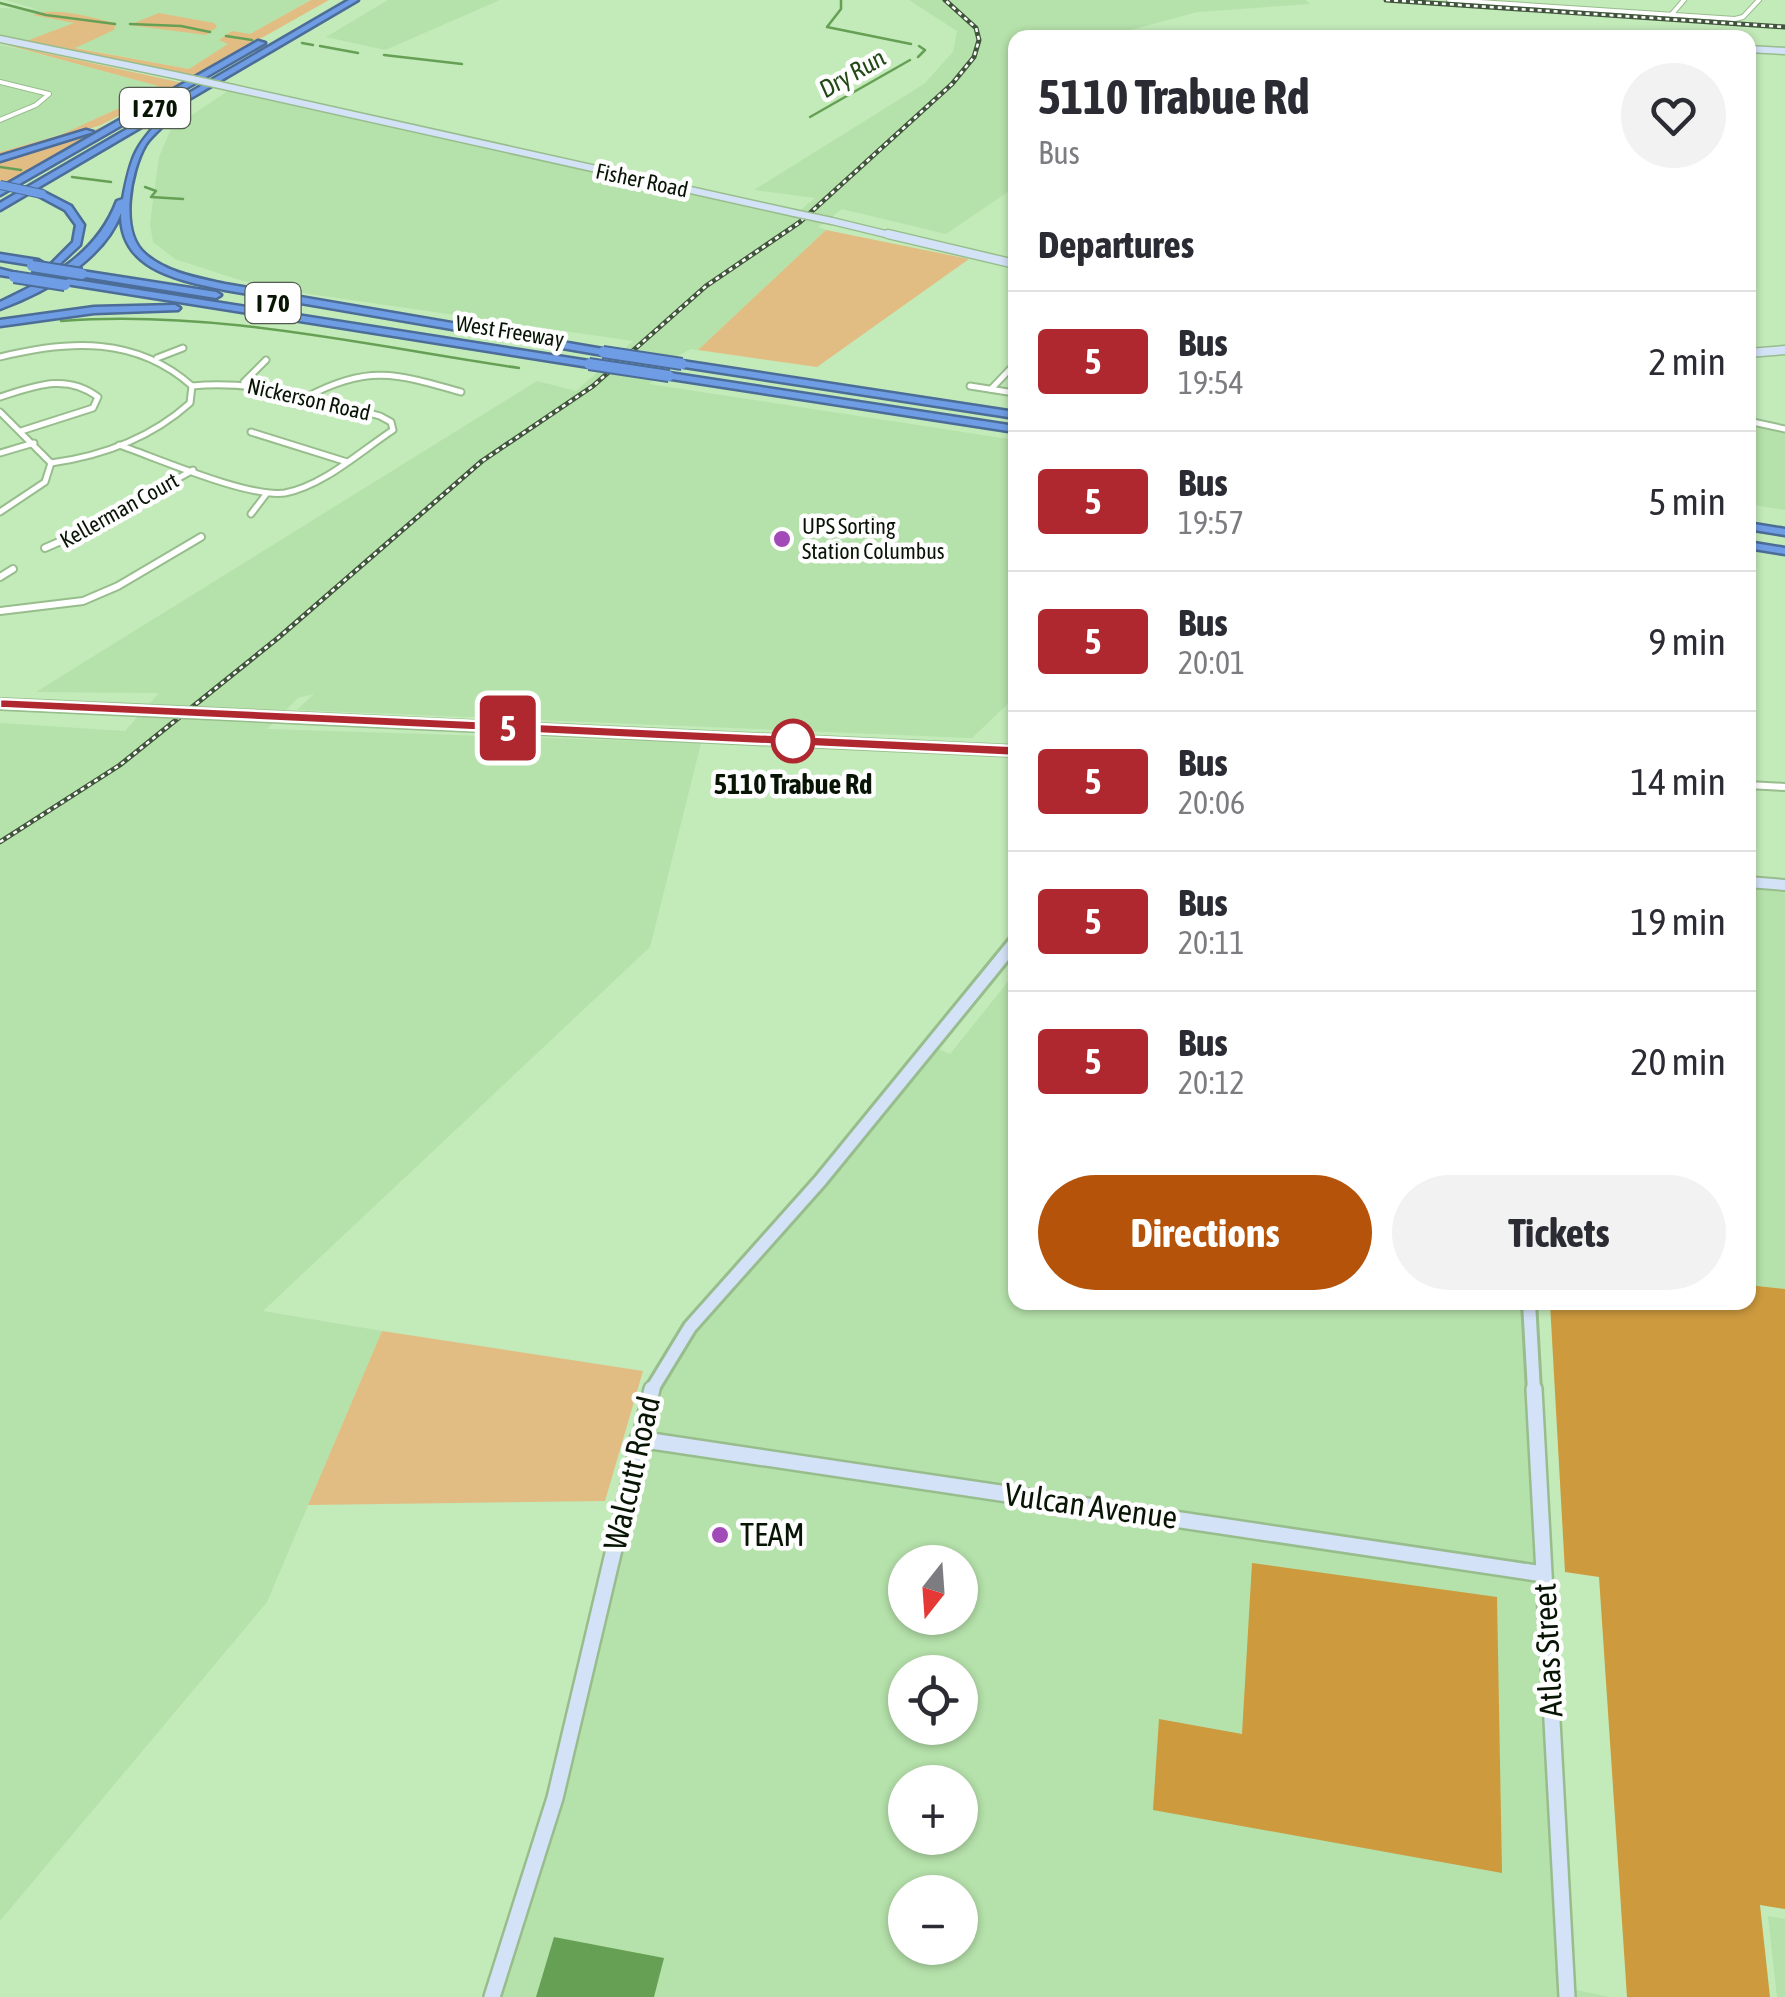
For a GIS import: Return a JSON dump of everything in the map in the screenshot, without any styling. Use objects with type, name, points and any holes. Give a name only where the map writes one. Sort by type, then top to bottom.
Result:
[{"type":"highway","name":"I 270","points":[[0,192],[337,0]]},
{"type":"highway","name":"I 270","points":[[0,207],[354,0]]},
{"type":"highway","points":[[0,192],[309,17]]},
{"type":"highway","points":[[0,306],[57,276],[104,236],[118,216],[135,158],[151,132],[168,116],[290,39]]},
{"type":"highway","points":[[0,159],[83,134],[161,99]]},
{"type":"highway","points":[[135,158],[126,229],[130,241],[146,258],[170,272],[203,282],[371,313],[604,352]]},
{"type":"highway","points":[[0,192],[42,194],[74,213],[80,225],[78,243],[48,272],[0,296]]},
{"type":"highway","name":"West Freeway","points":[[0,259],[1008,414]]},
{"type":"highway","points":[[85,272],[371,313]]},
{"type":"highway","name":"West Freeway","points":[[0,274],[1008,428]]},
{"type":"highway","points":[[0,322],[94,310],[176,308],[452,343]]},
{"type":"highway","points":[[1756,527],[1785,530]]},
{"type":"highway","points":[[1756,544],[1785,549]]},
{"type":"main road","name":"Fisher Road","points":[[0,39],[1008,262]]},
{"type":"main road","points":[[1756,49],[1785,50]]},
{"type":"main road","points":[[1756,352],[1785,350]]},
{"type":"main road","points":[[0,704],[1008,751]]},
{"type":"main road","points":[[1756,883],[1785,885]]},
{"type":"main road","name":"Walcutt Road","points":[[492,1997],[556,1798],[646,1402],[664,1362],[855,1141],[1008,951]]},
{"type":"main road","name":"Atlas Street","points":[[1528,1310],[1567,1997]]},
{"type":"main road","name":"Vulcan Avenue","points":[[638,1439],[1544,1574]]},
{"type":"street","points":[[1450,0],[1740,18],[1759,0]]},
{"type":"street","points":[[1528,5],[1534,0]]},
{"type":"street","points":[[1598,10],[1608,0]]},
{"type":"street","points":[[1671,15],[1684,0]]},
{"type":"street","points":[[0,82],[49,94],[36,105],[0,120]]},
{"type":"street","points":[[0,358],[36,349],[88,345],[120,348],[157,358],[192,386],[192,398],[185,408],[119,446],[87,458],[51,463]]},
{"type":"street","points":[[157,358],[182,348]]},
{"type":"street","points":[[244,382],[266,360]]},
{"type":"street","points":[[307,397],[343,376],[362,371],[390,373],[461,392]]},
{"type":"street","points":[[991,389],[1008,371]]},
{"type":"street","points":[[0,397],[58,381],[78,382],[98,397],[93,408],[21,431]]},
{"type":"street","name":"Nickerson Road","points":[[192,386],[244,382],[391,422],[394,430],[390,435],[347,462],[298,490],[267,493]]},
{"type":"street","points":[[970,386],[1008,392]]},
{"type":"street","points":[[0,412],[51,463]]},
{"type":"street","points":[[1756,423],[1785,429]]},
{"type":"street","points":[[251,432],[347,462]]},
{"type":"street","points":[[0,454],[34,443]]},
{"type":"street","points":[[119,446],[267,493],[251,514]]},
{"type":"street","points":[[0,512],[45,482],[51,463]]},
{"type":"street","name":"Kellerman Court","points":[[45,548],[59,545],[192,470]]},
{"type":"street","points":[[0,610],[84,602],[202,537]]},
{"type":"street","points":[[0,577],[12,569]]},
{"type":"street","points":[[1756,786],[1785,787]]},
{"type":"shaded area","points":[[5,0],[311,0],[250,34],[220,40],[229,44],[189,69],[73,47],[87,17],[35,15],[76,23],[26,41],[0,36],[0,8],[36,9]]},
{"type":"shaded area","points":[[311,0],[329,0],[192,77],[26,41],[74,23],[33,15],[74,14],[116,23],[114,30],[75,48],[189,69],[228,44],[219,40],[232,31],[250,34]]},
{"type":"shaded area","points":[[388,0],[500,0],[385,50],[326,37]]},
{"type":"shaded area","points":[[909,0],[1306,0],[1310,4],[1197,12],[1131,30],[1008,30],[1008,192],[946,234],[842,209],[818,227],[826,230],[698,350],[677,356],[649,384],[1008,439],[1008,704],[972,738],[297,710],[314,694],[298,698],[267,729],[701,743],[650,947],[263,1311],[382,1331],[267,1602],[0,1921],[0,723],[125,731],[159,693],[36,692],[537,381],[576,391],[633,341],[310,294],[243,281],[175,259],[153,242],[150,224],[159,157],[171,129],[228,91],[797,213],[815,198],[754,190],[924,84],[953,52],[957,31]]},
{"type":"shaded area","points":[[159,13],[214,23],[217,27],[206,35],[129,25]]},
{"type":"shaded area","points":[[0,43],[183,83],[101,125],[0,158],[0,152],[60,135],[150,94],[158,86]]},
{"type":"shaded area","points":[[0,45],[159,86],[150,94],[60,135],[0,152]]},
{"type":"shaded area","points":[[122,119],[9,184],[0,182],[0,160],[61,143]]},
{"type":"shaded area","points":[[826,230],[969,259],[817,367],[698,350]]},
{"type":"shaded area","points":[[1756,425],[1785,431],[1785,510],[1756,505]]},
{"type":"shaded area","points":[[1756,883],[1785,885],[1785,1289],[1756,1286]]},
{"type":"shaded area","points":[[1008,982],[1008,1310],[1529,1310],[1567,1988],[1610,1997],[492,1997],[546,1831],[657,1374],[932,1046],[950,1054]]},
{"type":"shaded area","points":[[1756,1286],[1785,1289],[1785,1909],[1760,1905],[1770,1997],[1627,1997],[1599,1577],[1565,1572],[1550,1310],[1756,1310]]},
{"type":"shaded area","points":[[382,1331],[643,1371],[605,1501],[308,1505]]},
{"type":"shaded area","points":[[1252,1563],[1497,1597],[1502,1873],[1153,1810],[1159,1719],[1242,1734]]},
{"type":"shaded area","points":[[1768,1916],[1785,1919],[1785,1997],[1777,1997]]},
{"type":"shaded area","points":[[554,1937],[664,1958],[654,1997],[536,1997]]},
{"type":"waterway","name":"Dry Run","points":[[841,0],[841,9],[827,27],[911,44]]},
{"type":"waterway","points":[[0,3],[46,15],[115,24]]},
{"type":"waterway","points":[[130,24],[181,26],[210,32]]},
{"type":"waterway","points":[[226,36],[252,40]]},
{"type":"waterway","points":[[302,43],[313,45]]},
{"type":"waterway","points":[[320,46],[358,53]]},
{"type":"waterway","name":"Dry Run","points":[[918,57],[925,50],[919,46]]},
{"type":"waterway","points":[[384,55],[462,64]]},
{"type":"waterway","name":"Dry Run","points":[[810,117],[910,60]]},
{"type":"waterway","points":[[0,167],[21,170]]},
{"type":"waterway","points":[[72,177],[111,182]]},
{"type":"waterway","points":[[145,187],[156,191],[151,197],[183,199]]},
{"type":"waterway","points":[[61,321],[176,320],[233,325],[519,368]]},
{"type":"railway","points":[[0,842],[120,765],[278,638],[482,461],[593,386],[706,286],[800,222],[952,84],[974,57],[979,40],[976,28],[945,0]]},
{"type":"railway","points":[[1386,0],[1785,27]]},
{"type":"bus line","name":"5","points":[[0,704],[1008,751]]},
{"type":"place","name":"UPS Sorting Station Columbus","points":[[782,539]]},
{"type":"place","name":"5110 Trabue Rd","points":[[793,741]]},
{"type":"place","name":"TEAM","points":[[720,1535]]}]
